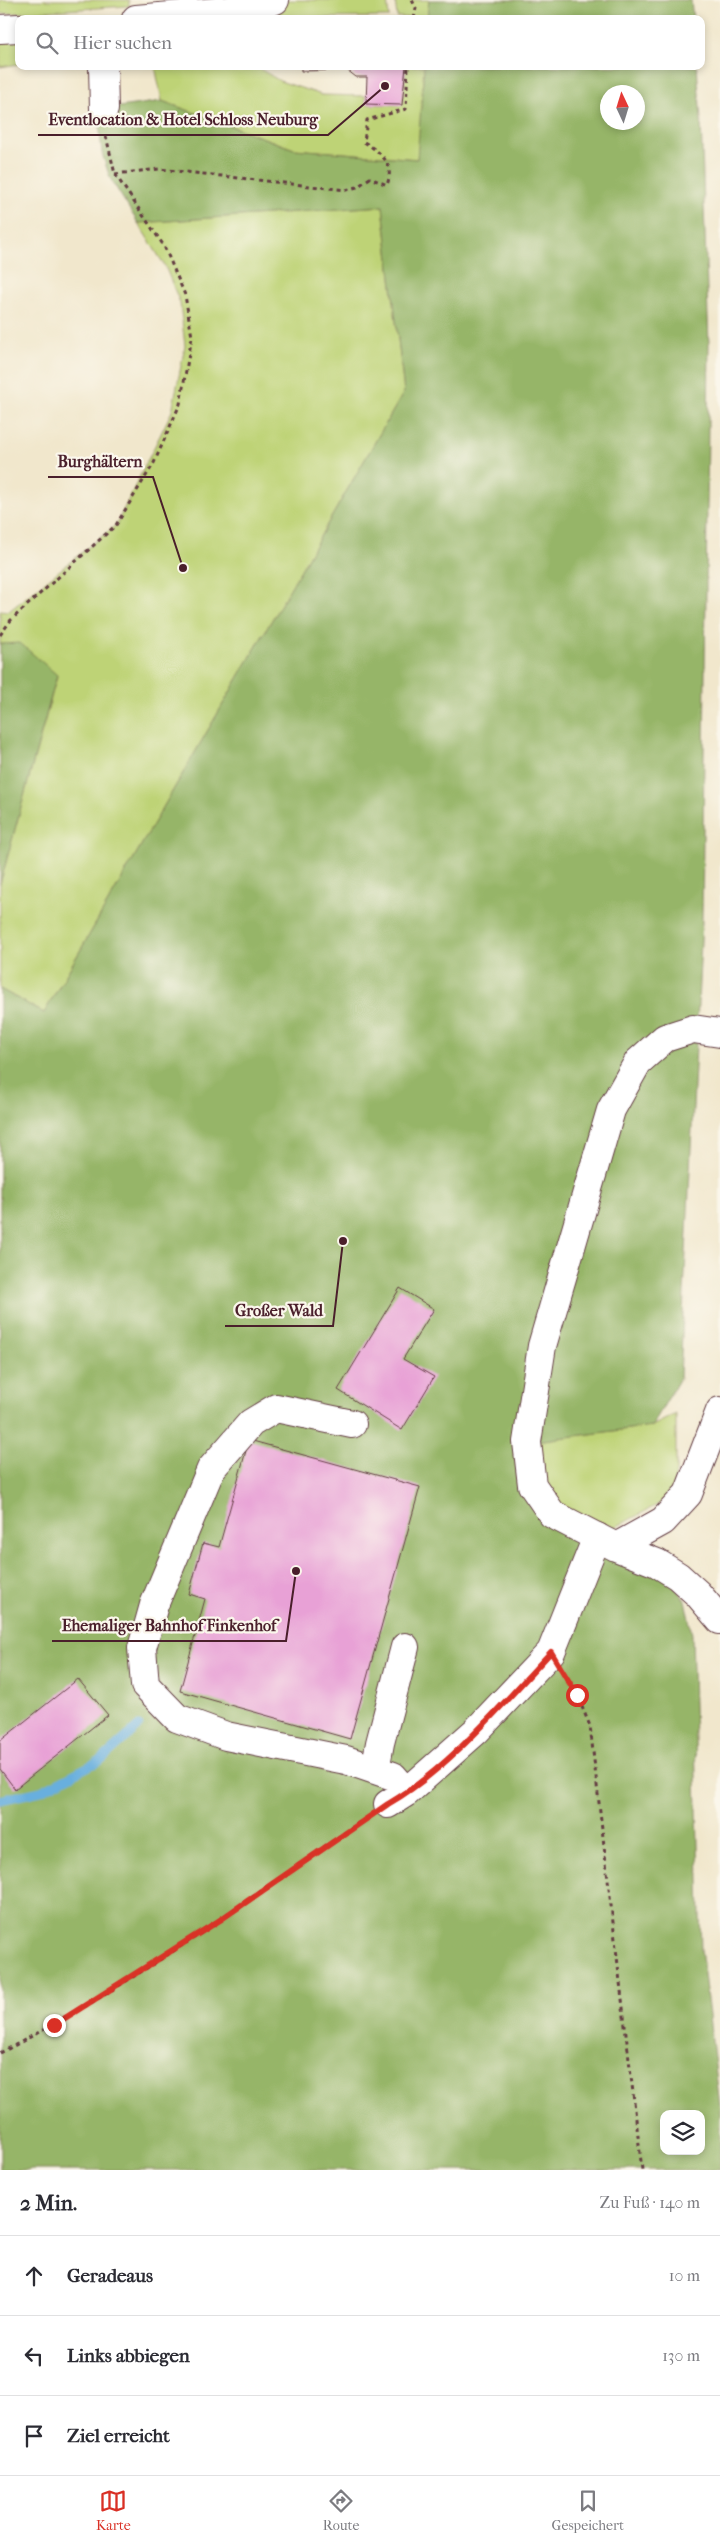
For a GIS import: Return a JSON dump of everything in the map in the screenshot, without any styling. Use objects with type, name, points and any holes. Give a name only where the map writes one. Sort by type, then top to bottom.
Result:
[{"type":"main road","points":[[196,15],[253,9],[275,0]]},
{"type":"main road","points":[[0,29],[15,28]]},
{"type":"main road","points":[[102,70],[104,109]]},
{"type":"main road","points":[[720,1033],[693,1029],[665,1038],[638,1062],[611,1110],[542,1346],[527,1442],[532,1484],[552,1514],[606,1542],[656,1563],[678,1576],[698,1594],[720,1620]]},
{"type":"main road","points":[[352,1424],[276,1408],[251,1423],[211,1470],[154,1605],[142,1648],[145,1685],[177,1718],[226,1736],[346,1760],[393,1776],[398,1798],[476,1731],[551,1652],[606,1542],[664,1521],[688,1494],[720,1411]]},
{"type":"main road","points":[[375,1770],[380,1743],[405,1647]]},
{"type":"path","points":[[412,0],[416,8],[415,15]]},
{"type":"path","points":[[115,174],[159,169],[346,190],[357,187],[370,178],[386,185],[389,174],[384,156],[364,142],[367,120],[406,108],[408,70]]},
{"type":"path","points":[[0,635],[11,620],[116,525],[154,463],[180,404],[192,337],[185,295],[164,246],[115,174],[108,148],[104,109]]},
{"type":"path","points":[[551,1652],[577,1695],[590,1726],[642,2170]]},
{"type":"path","points":[[0,2053],[54,2025],[220,1920],[398,1798]]},
{"type":"green space","points":[[0,0],[129,0],[129,6],[0,14]]},
{"type":"green space","points":[[225,0],[387,0],[389,15],[223,15]]},
{"type":"green space","points":[[395,0],[429,0],[427,15],[397,15]]},
{"type":"green space","points":[[429,0],[691,0],[693,15],[427,15]]},
{"type":"green space","points":[[15,38],[15,65],[0,67],[0,40]]},
{"type":"green space","points":[[156,70],[262,70],[280,81],[322,95],[366,96],[366,104],[402,105],[406,70],[424,70],[418,159],[294,149],[162,101]]},
{"type":"green space","points":[[424,70],[697,70],[701,120],[709,345],[702,921],[680,1378],[652,1426],[528,1442],[552,1514],[657,1563],[685,1600],[692,1634],[701,1949],[720,2107],[720,2170],[0,2170],[0,989],[44,1013],[404,392],[383,206],[138,223],[110,178],[102,153],[98,110],[162,101],[294,149],[417,159]]},
{"type":"green space","points":[[383,206],[404,392],[44,1013],[0,989],[0,884],[57,676],[0,644],[0,610],[9,611],[116,525],[172,411],[185,346],[180,303],[165,266],[138,223]]},
{"type":"green space","points":[[20,643],[57,675],[0,884],[0,644]]},
{"type":"green space","points":[[676,1414],[676,1471],[672,1497],[597,1537],[552,1514],[527,1442],[652,1426]]},
{"type":"building","points":[[301,70],[347,70],[301,71]]},
{"type":"building","points":[[347,70],[406,70],[402,105],[366,104],[367,77],[356,77]]},
{"type":"building","points":[[400,1288],[434,1309],[403,1359],[434,1377],[402,1430],[338,1390]]},
{"type":"building","points":[[249,1440],[420,1487],[350,1739],[180,1691],[205,1599],[189,1594],[203,1543],[219,1547]]},
{"type":"building","points":[[78,1679],[108,1715],[15,1789],[0,1769],[0,1741]]},
{"type":"waterway","points":[[0,1800],[41,1791],[101,1760],[139,1726]]},
{"type":"place","name":"Eventlocation & Hotel Schloss Neuburg","points":[[385,86]]},
{"type":"place","name":"Burghältern","points":[[183,568]]},
{"type":"place","name":"Großer Wald","points":[[343,1241]]},
{"type":"place","name":"Ehemaliger Bahnhof Finkenhof","points":[[296,1571]]},
{"type":"route","points":[[54,2025],[220,1920],[408,1792],[476,1731],[551,1652],[577,1695]]}]
